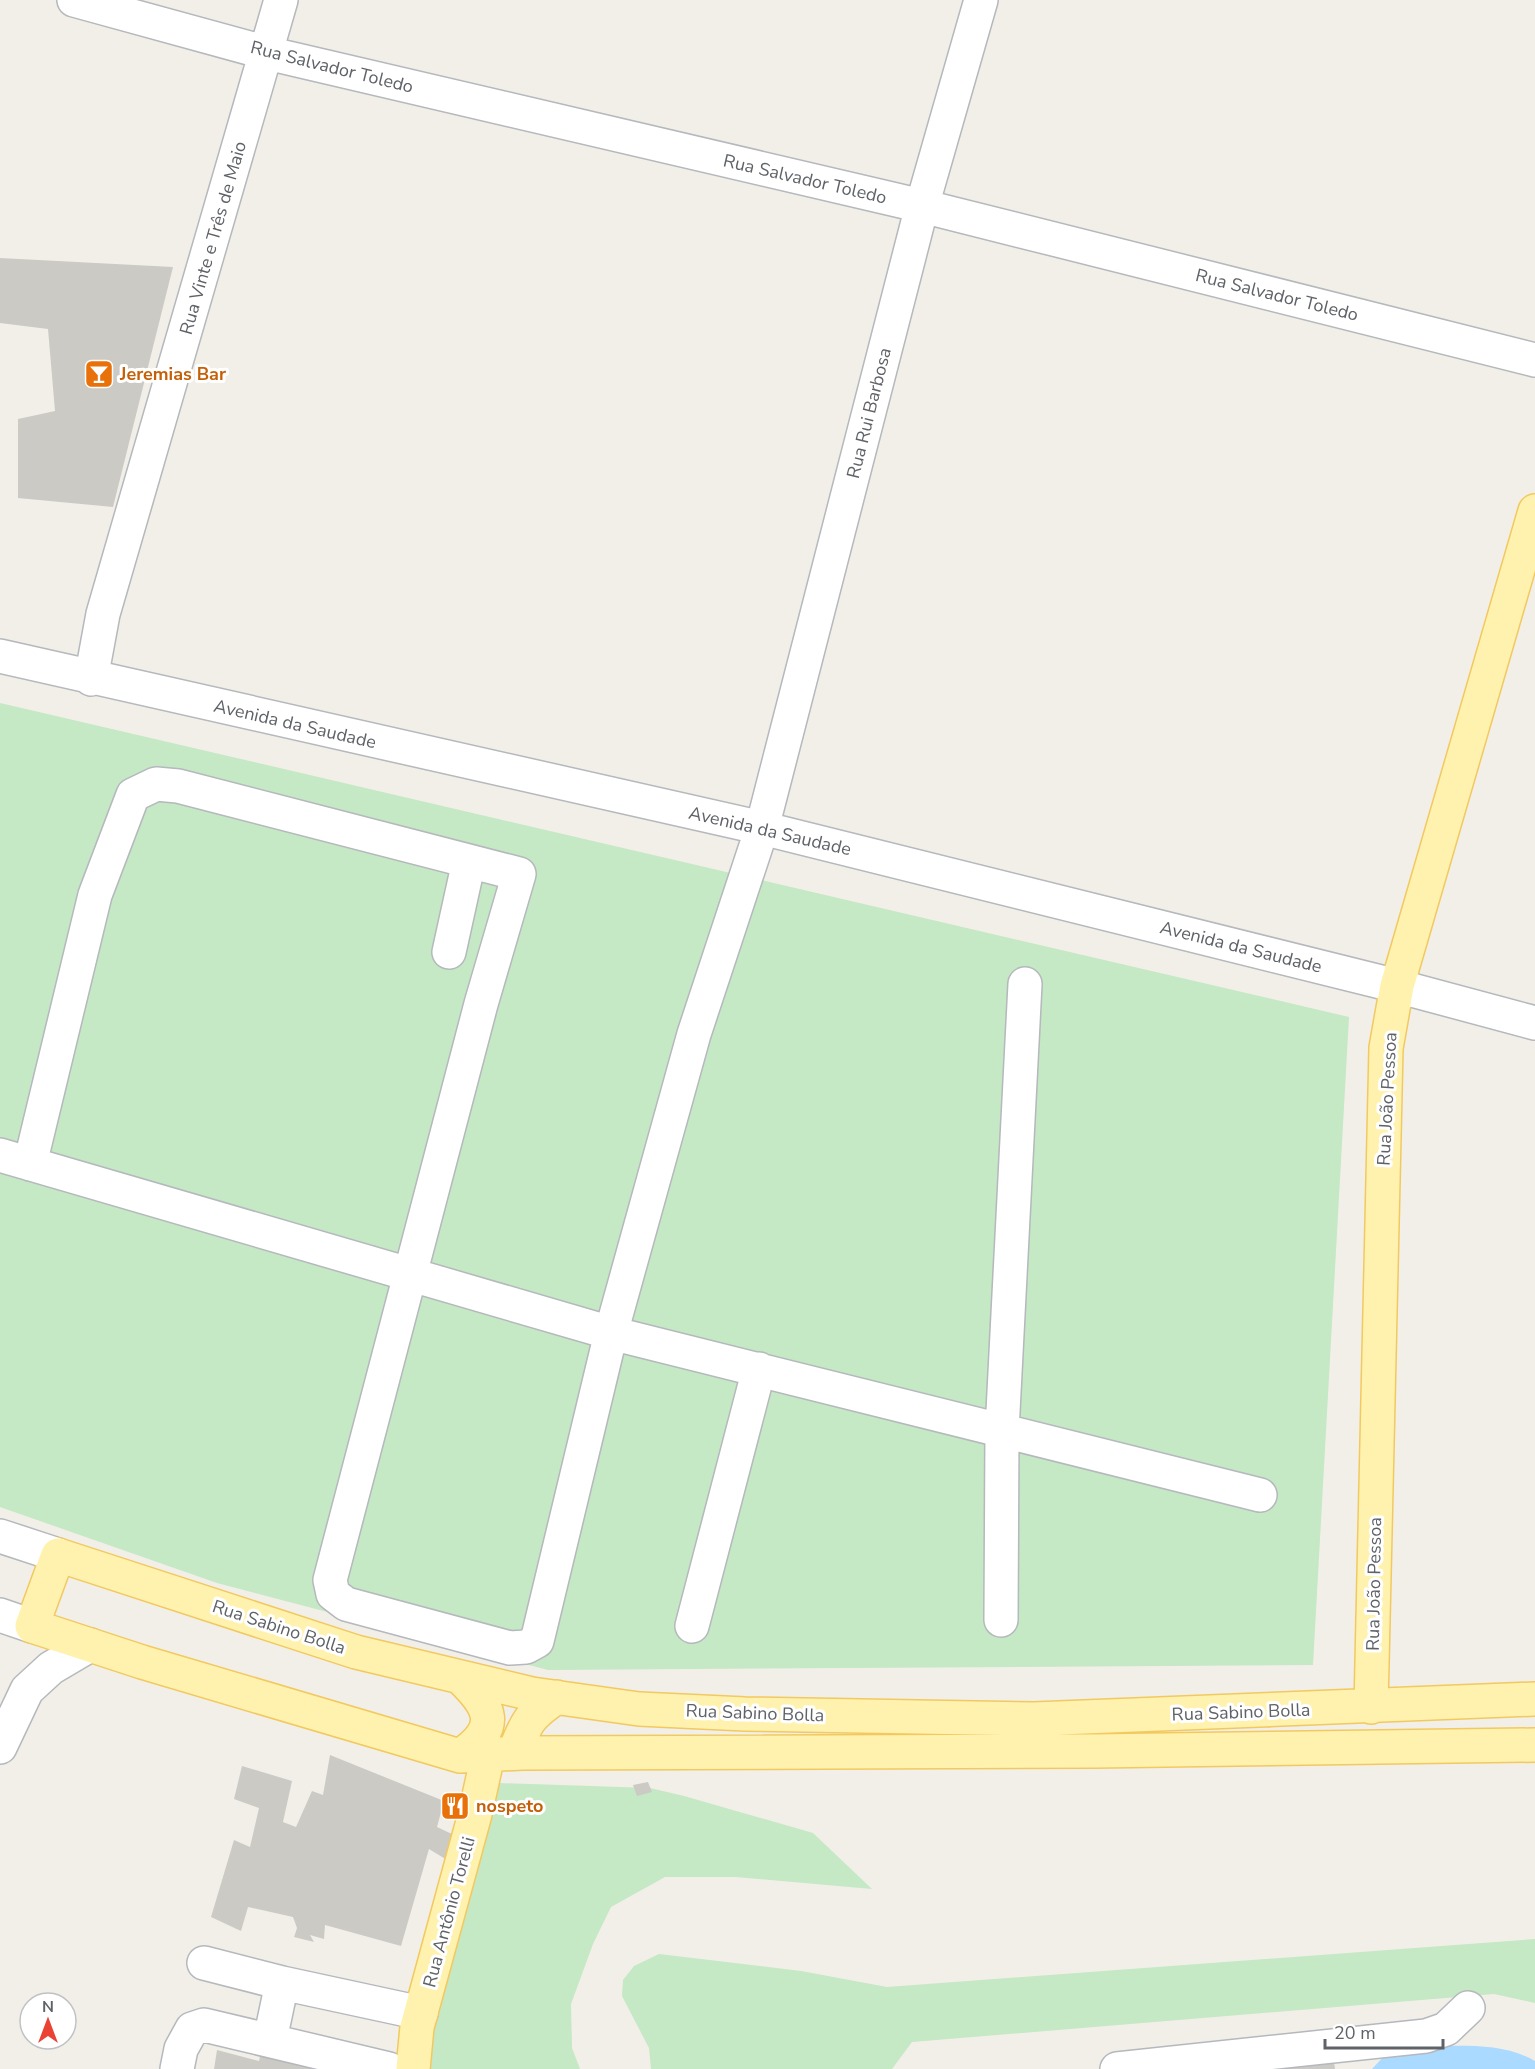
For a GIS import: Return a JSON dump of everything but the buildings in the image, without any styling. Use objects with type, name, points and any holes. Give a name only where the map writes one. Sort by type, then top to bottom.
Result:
[{"type":"main road","name":"Rua João Pessoa","points":[[1371,1707],[1386,1048],[1397,986],[1535,511]]},
{"type":"main road","name":"Rua Sabino Bolla","points":[[58,1555],[356,1652],[557,1697],[639,1708],[745,1714],[1034,1719],[1535,1699]]},
{"type":"main road","points":[[32,1626],[58,1555]]},
{"type":"main road","name":"Rua Sabino Bolla","points":[[32,1626],[90,1645],[488,1754],[1095,1751],[1535,1745]]},
{"type":"main road","points":[[460,1677],[482,1698],[488,1710],[485,1731],[477,1744],[488,1754]]},
{"type":"main road","name":"Rua Antônio Torelli","points":[[413,2069],[417,2026],[488,1754],[523,1731],[535,1711],[557,1697]]},
{"type":"street","name":"Rua Salvador Toledo","points":[[74,0],[267,52],[922,206],[1535,360]]},
{"type":"street","name":"Rua Vinte e Três de Maio","points":[[80,676],[103,614],[281,0]]},
{"type":"street","name":"Rua Rui Barbosa","points":[[410,1274],[330,1580],[333,1594],[346,1604],[510,1648],[526,1647],[537,1641],[610,1333],[694,1034],[762,828],[922,206],[981,0]]},
{"type":"street","name":"Avenida da Saudade","points":[[0,656],[80,676],[762,828],[1397,986],[1535,1023]]},
{"type":"street","points":[[410,1274],[481,1004],[519,874],[178,786],[156,784],[133,795],[94,895],[15,1159],[610,1333],[1260,1495]]},
{"type":"street","points":[[449,951],[469,861]]},
{"type":"street","points":[[1001,1620],[1002,1431],[1025,984]]},
{"type":"street","points":[[692,1626],[759,1370]]},
{"type":"street","name":"Rua Sabino Bolla","points":[[0,1536],[58,1555]]},
{"type":"street","name":"Rua Sabino Bolla","points":[[0,1615],[32,1626]]},
{"type":"street","points":[[0,1747],[27,1690],[51,1668],[90,1645]]},
{"type":"street","points":[[204,1964],[421,2013]]},
{"type":"street","points":[[270,2040],[282,1983]]},
{"type":"street","points":[[1117,2069],[1426,2036],[1446,2029],[1468,2008]]},
{"type":"street","points":[[177,2069],[181,2049],[192,2029],[204,2025],[389,2069]]},
{"type":"green space","points":[[0,703],[1349,1017],[1313,1665],[548,1670],[217,1583],[0,1507]]},
{"type":"green space","points":[[498,1783],[650,1788],[684,1796],[813,1833],[872,1889],[736,1877],[665,1877],[611,1907],[593,1944],[571,2004],[572,2048],[580,2069],[428,2069],[427,2048]]},
{"type":"green space","points":[[1535,1939],[1535,2003],[1494,1994],[912,2042],[892,2069],[651,2069],[649,2048],[622,1996],[623,1980],[634,1966],[659,1954],[801,1971],[887,1987]]},
{"type":"water","points":[[1431,2046],[1498,2048],[1535,2061],[1535,2069],[1372,2069],[1386,2054]]},
{"type":"place","name":"Jeremias Bar","points":[[99,374]]},
{"type":"place","name":"nospeto","points":[[455,1806]]}]
